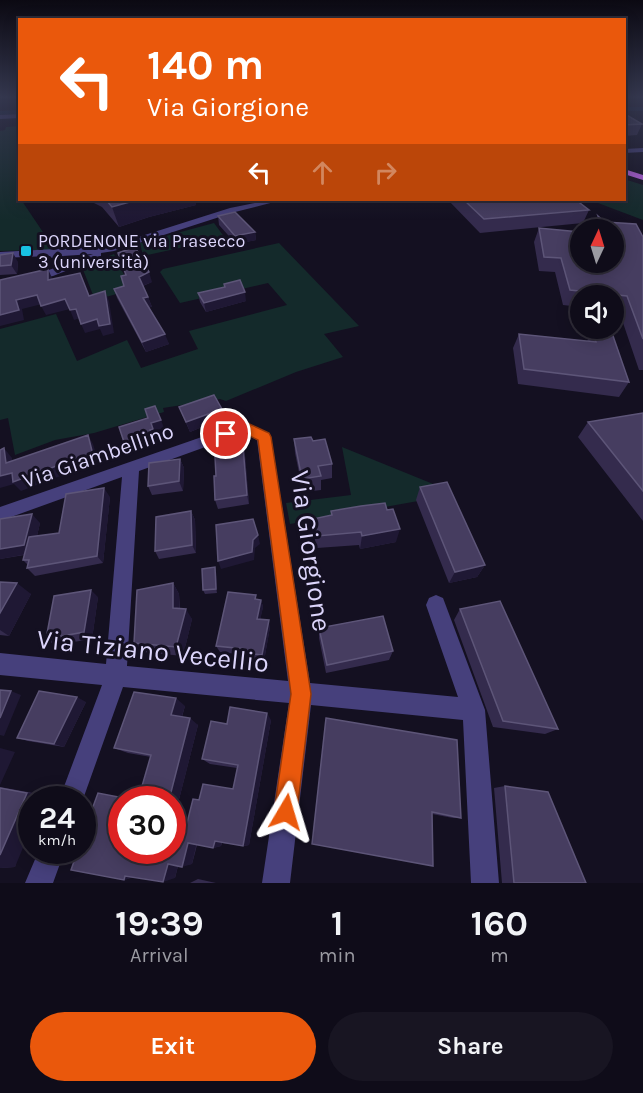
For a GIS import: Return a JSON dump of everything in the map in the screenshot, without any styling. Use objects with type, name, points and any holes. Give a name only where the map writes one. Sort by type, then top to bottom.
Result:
[{"type":"main road","points":[[626,173],[643,179]]},
{"type":"street","points":[[626,151],[643,150]]},
{"type":"street","points":[[233,210],[240,201]]},
{"type":"street","points":[[0,284],[49,274],[111,249],[233,210],[274,201]]},
{"type":"street","points":[[0,255],[111,249]]},
{"type":"street","points":[[52,253],[60,258],[66,267]]},
{"type":"street","name":"Via Giambellino","points":[[0,514],[245,427]]},
{"type":"street","name":"Via Giorgione","points":[[245,427],[264,437],[301,694],[276,883]]},
{"type":"street","points":[[75,786],[116,677],[131,469]]},
{"type":"street","points":[[436,605],[474,710],[485,883]]},
{"type":"street","name":"Via Tiziano Vecellio","points":[[0,664],[301,694]]},
{"type":"street","points":[[301,694],[474,710]]},
{"type":"street","points":[[39,883],[46,864]]},
{"type":"green space","points":[[0,137],[18,137],[18,201],[22,201],[55,250],[0,251]]},
{"type":"green space","points":[[626,180],[643,185],[643,220],[593,201],[626,201]]},
{"type":"green space","points":[[214,223],[225,238],[143,256],[140,243]]},
{"type":"green space","points":[[279,243],[359,326],[324,334],[343,357],[296,372],[226,401],[220,399],[163,408],[164,412],[94,433],[55,440],[15,455],[8,418],[0,420],[0,329],[56,314],[77,361],[127,340],[141,368],[198,349],[189,331],[287,305],[268,283],[180,303],[160,272],[163,269]]},
{"type":"green space","points":[[114,254],[131,290],[95,300],[82,267]]},
{"type":"green space","points":[[342,447],[443,488],[446,496],[290,524],[286,503],[351,495]]},
{"type":"building","points":[[107,201],[133,201],[112,207]]},
{"type":"building","points":[[465,201],[577,201],[589,210],[484,219]]},
{"type":"building","points":[[235,212],[255,232],[235,236],[218,216]]},
{"type":"building","points":[[624,223],[636,224],[643,237],[643,339],[627,296],[624,296],[624,285],[570,285],[570,290],[561,258],[544,257],[539,228],[570,231],[570,273],[624,273]]},
{"type":"building","points":[[135,247],[149,272],[139,277],[148,297],[143,298],[165,334],[142,342],[114,289],[124,286],[121,276],[126,275],[118,253]]},
{"type":"building","points":[[13,253],[11,265],[0,266],[0,255]]},
{"type":"building","points":[[48,269],[48,280],[80,273],[89,296],[105,291],[110,324],[99,326],[97,319],[81,324],[76,309],[70,310],[65,299],[41,306],[37,295],[16,300],[19,310],[0,315],[0,280]]},
{"type":"building","points":[[240,280],[245,292],[204,303],[198,293],[225,287],[224,284]]},
{"type":"building","points":[[519,334],[596,342],[595,339],[614,339],[629,382],[524,369]]},
{"type":"building","points":[[214,395],[222,409],[186,422],[179,407]]},
{"type":"building","points":[[155,406],[161,420],[151,423],[152,435],[137,441],[136,438],[124,442],[119,427],[148,418],[145,409]]},
{"type":"building","points":[[643,413],[643,491],[588,422]]},
{"type":"building","points":[[242,434],[247,495],[215,500],[214,438]]},
{"type":"building","points":[[88,435],[93,455],[78,458],[13,482],[12,473],[0,476],[0,450],[4,448],[6,463]]},
{"type":"building","points":[[311,437],[313,441],[325,439],[332,464],[318,466],[321,476],[302,479],[294,439]]},
{"type":"building","points":[[180,459],[179,481],[148,486],[149,463]]},
{"type":"building","points":[[447,482],[485,565],[455,572],[420,487]]},
{"type":"building","points":[[104,488],[97,556],[27,568],[29,560],[23,560],[29,537],[59,533],[66,494]]},
{"type":"building","points":[[385,503],[387,510],[393,509],[400,529],[362,536],[361,532],[317,536],[313,519],[332,515],[331,511]]},
{"type":"building","points":[[191,511],[192,545],[155,551],[156,517]]},
{"type":"building","points":[[32,514],[24,545],[0,549],[0,519]]},
{"type":"building","points":[[253,519],[258,535],[253,540],[252,552],[218,561],[216,525]]},
{"type":"building","points":[[215,567],[216,589],[203,590],[202,569]]},
{"type":"building","points":[[0,582],[17,583],[0,613]]},
{"type":"building","points":[[173,583],[173,608],[186,609],[176,647],[134,643],[137,590]]},
{"type":"building","points":[[91,590],[84,632],[46,639],[54,596]]},
{"type":"building","points":[[228,592],[256,595],[255,599],[261,600],[257,619],[269,620],[262,655],[244,653],[245,649],[216,646]]},
{"type":"building","points":[[500,601],[558,729],[503,721],[460,609]]},
{"type":"building","points":[[383,616],[393,651],[327,665],[319,628]]},
{"type":"building","points":[[0,690],[11,691],[0,718]]},
{"type":"building","points":[[39,691],[77,697],[54,744],[17,738]]},
{"type":"building","points":[[134,692],[176,698],[171,715],[190,718],[173,786],[142,786],[151,755],[114,748]]},
{"type":"building","points":[[230,707],[267,713],[243,846],[215,841],[213,848],[188,843],[186,851],[186,827],[193,799],[199,800],[203,784],[233,789],[238,765],[202,759],[211,721],[227,724]]},
{"type":"building","points":[[326,718],[457,740],[461,818],[432,812],[433,866],[312,844]]},
{"type":"building","points":[[505,786],[548,792],[586,883],[514,883]]},
{"type":"building","points":[[0,788],[18,791],[18,814],[0,855]]},
{"type":"building","points":[[98,793],[108,795],[108,864],[168,864],[163,882],[125,876],[124,880],[71,870],[73,864],[96,864],[96,798]]},
{"type":"place","name":"PORDENONE via Prasecco 3 (università)","points":[[26,251]]},
{"type":"route","points":[[226,434],[245,427],[264,437],[301,694],[286,812]]}]
